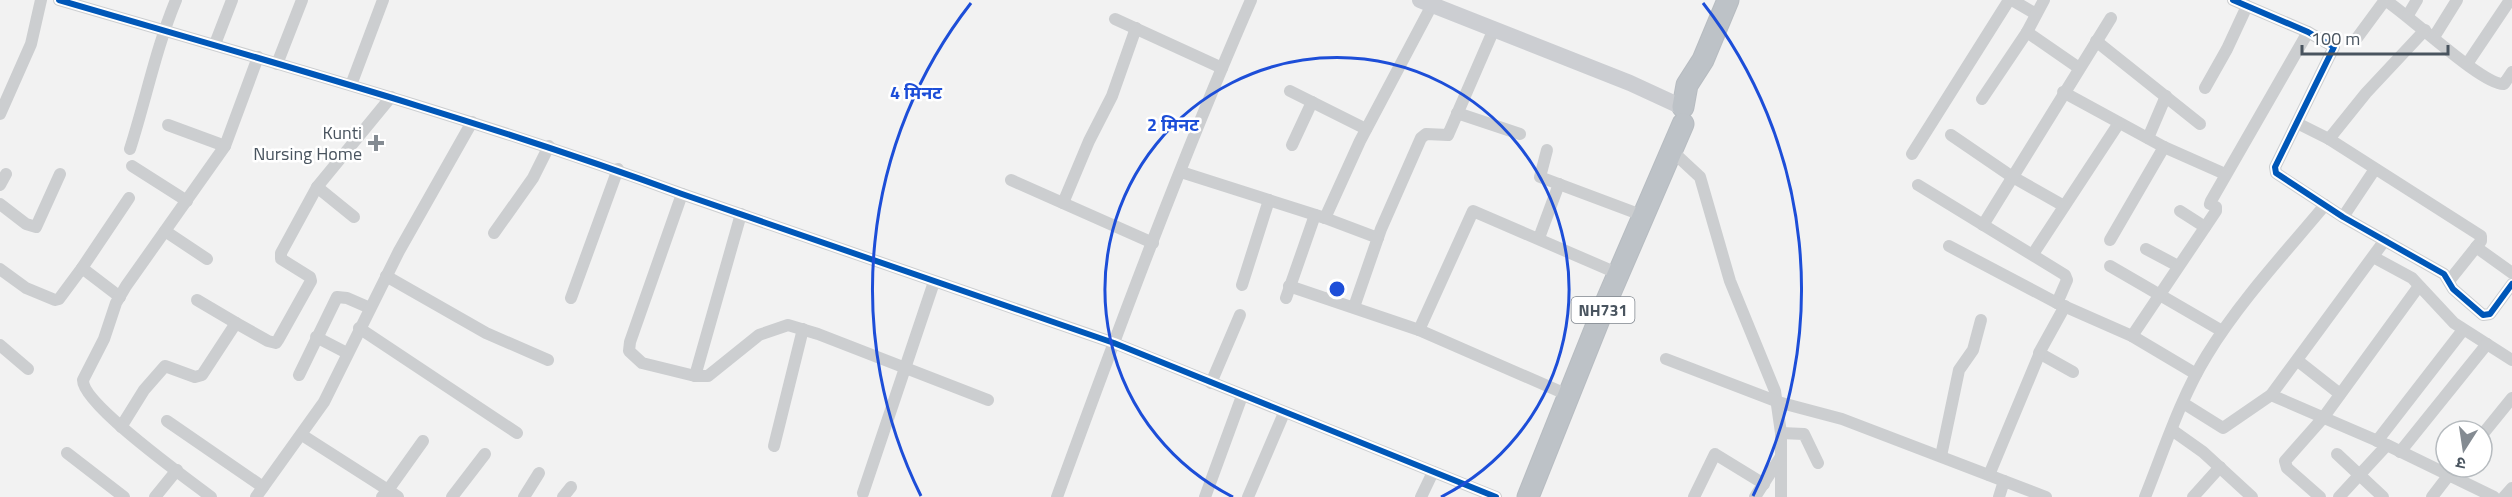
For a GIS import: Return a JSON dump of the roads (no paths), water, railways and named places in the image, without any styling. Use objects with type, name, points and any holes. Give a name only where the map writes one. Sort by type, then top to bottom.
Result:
[{"type":"highway","name":"NH731","points":[[1528,497],[1568,395],[1672,151],[1683,113],[1687,85],[1703,60],[1728,0]]},
{"type":"street","points":[[0,114],[31,44],[41,0]]},
{"type":"street","points":[[59,0],[351,84],[618,169],[682,194],[1114,343],[1496,497]]},
{"type":"street","points":[[130,149],[148,94],[163,30],[176,0]]},
{"type":"street","points":[[215,44],[232,0]]},
{"type":"street","points":[[277,64],[303,0]]},
{"type":"street","points":[[351,84],[383,0]]},
{"type":"street","points":[[1057,497],[1153,243],[1251,0]]},
{"type":"street","points":[[1912,154],[2011,0],[2036,14]]},
{"type":"street","points":[[1982,99],[2027,32],[2044,0]]},
{"type":"street","points":[[2233,0],[2308,32],[2332,45],[2334,50],[2316,80],[2275,171],[2343,217],[2444,274],[2453,289],[2486,316],[2512,284]]},
{"type":"street","points":[[2357,38],[2385,0],[2408,15],[2467,64],[2499,84],[2504,84],[2512,72]]},
{"type":"street","points":[[2408,15],[2417,0]]},
{"type":"street","points":[[2329,140],[2366,93],[2429,34],[2457,0]]},
{"type":"street","points":[[2467,64],[2510,0]]},
{"type":"street","points":[[1568,395],[1419,330],[1354,307],[1287,292],[1320,217],[1366,129],[1426,2],[1630,83],[1683,113]]},
{"type":"street","points":[[2205,88],[2227,49],[2247,6]]},
{"type":"street","points":[[1983,225],[2110,18]]},
{"type":"street","points":[[1115,19],[1222,68]]},
{"type":"street","points":[[1063,203],[1089,141],[1112,96],[1136,28]]},
{"type":"street","points":[[1354,307],[1378,238],[1420,138],[1426,134],[1447,136],[1494,29]]},
{"type":"street","points":[[2027,32],[2079,68]]},
{"type":"street","points":[[2132,336],[2158,294],[2217,210],[2210,203],[2308,32]]},
{"type":"street","points":[[2096,41],[2200,124]]},
{"type":"street","points":[[211,497],[121,427],[83,385],[85,375],[120,297],[225,146],[258,57]]},
{"type":"street","points":[[1290,91],[1366,129]]},
{"type":"street","points":[[2064,92],[2164,147],[2225,174]]},
{"type":"street","points":[[2148,138],[2166,96]]},
{"type":"street","points":[[197,300],[268,341],[276,343],[311,281],[310,277],[284,263],[281,253],[317,187],[391,97]]},
{"type":"street","points":[[1292,145],[1312,102]]},
{"type":"street","points":[[1457,113],[1520,134]]},
{"type":"street","points":[[167,422],[260,492],[326,399],[386,276],[472,122]]},
{"type":"street","points":[[2033,255],[2119,123]]},
{"type":"street","points":[[2297,123],[2375,168],[2479,234],[2482,239],[2449,281]]},
{"type":"street","points":[[168,125],[225,146]]},
{"type":"street","points":[[1951,135],[2011,176],[2064,206]]},
{"type":"street","points":[[494,233],[536,173],[549,146]]},
{"type":"street","points":[[2110,240],[2164,147]]},
{"type":"street","points":[[1547,150],[1539,175],[1644,216]]},
{"type":"street","points":[[1672,151],[1700,177],[1730,281],[1778,402],[1781,433],[1781,497]]},
{"type":"street","points":[[132,166],[186,201]]},
{"type":"street","points":[[2343,217],[2375,168]]},
{"type":"street","points":[[571,298],[618,169]]},
{"type":"street","points":[[1181,172],[1378,238]]},
{"type":"street","points":[[0,221],[4,207],[26,224],[36,226],[60,174]]},
{"type":"street","points":[[1011,180],[1153,243]]},
{"type":"street","points":[[1539,238],[1559,184]]},
{"type":"street","points":[[1918,185],[2067,277],[2062,305],[2040,348],[1989,475]]},
{"type":"street","points":[[317,187],[354,217]]},
{"type":"street","points":[[682,194],[629,351],[642,363],[695,376],[708,376],[715,373],[759,335],[775,328],[788,326],[803,329],[988,400]]},
{"type":"street","points":[[0,269],[26,288],[55,300],[59,299],[129,198]]},
{"type":"street","points":[[1242,285],[1269,200]]},
{"type":"street","points":[[2145,497],[2196,374],[2222,331],[2325,205]]},
{"type":"street","points":[[1419,330],[1471,212],[1477,210],[1619,274]]},
{"type":"street","points":[[2180,211],[2205,227]]},
{"type":"street","points":[[695,376],[741,214]]},
{"type":"street","points":[[165,231],[207,259]]},
{"type":"street","points":[[2183,403],[2223,428],[2271,395],[2375,258],[2385,240]]},
{"type":"street","points":[[1949,246],[2062,305],[2132,336],[2196,374]]},
{"type":"street","points":[[2476,247],[2512,273]]},
{"type":"street","points":[[2146,249],[2178,266]]},
{"type":"street","points":[[2375,258],[2405,274],[2419,286],[2439,310],[2463,330],[2512,359]]},
{"type":"street","points":[[2110,266],[2222,331]]},
{"type":"street","points":[[82,268],[120,297]]},
{"type":"street","points":[[386,276],[498,340],[548,360]]},
{"type":"street","points":[[863,493],[934,282]]},
{"type":"street","points":[[2313,495],[2285,463],[2323,418],[2419,286]]},
{"type":"street","points":[[299,375],[337,297],[347,298],[370,308]]},
{"type":"street","points":[[1211,383],[1240,315]]},
{"type":"street","points":[[1941,456],[1959,370],[1972,350],[1981,320]]},
{"type":"street","points":[[121,427],[144,390],[165,366],[198,377],[236,323]]},
{"type":"street","points":[[359,328],[517,433]]},
{"type":"street","points":[[774,446],[803,329]]},
{"type":"street","points":[[2339,497],[2359,475],[2463,330]]},
{"type":"street","points":[[316,336],[348,353]]},
{"type":"street","points":[[2400,452],[2487,344]]},
{"type":"street","points":[[0,345],[28,369]]},
{"type":"street","points":[[2039,355],[2073,372]]},
{"type":"street","points":[[1666,359],[1778,402],[1842,419],[2046,497]]},
{"type":"street","points":[[2298,361],[2340,394]]},
{"type":"street","points":[[2271,395],[2400,452],[2434,464]]},
{"type":"street","points":[[1204,497],[1242,396]]},
{"type":"street","points":[[2494,420],[2512,398]]},
{"type":"street","points":[[1248,497],[1284,413]]},
{"type":"street","points":[[2172,430],[2220,467],[2252,497]]},
{"type":"street","points":[[1781,433],[1804,434],[1818,463]]},
{"type":"street","points":[[302,435],[389,495],[423,441]]},
{"type":"street","points":[[67,453],[124,497]]},
{"type":"street","points":[[452,497],[485,454]]},
{"type":"street","points":[[1694,497],[1715,454],[1764,484]]},
{"type":"street","points":[[2337,454],[2383,497]]},
{"type":"street","points":[[1755,497],[1781,456]]},
{"type":"street","points":[[2193,497],[2220,467]]},
{"type":"street","points":[[155,497],[177,470]]},
{"type":"street","points":[[1421,497],[1433,472]]},
{"type":"street","points":[[524,497],[539,473]]},
{"type":"street","points":[[2432,497],[2446,479]]},
{"type":"street","points":[[2465,479],[2493,497]]},
{"type":"street","points":[[1999,497],[2004,481]]},
{"type":"street","points":[[2504,497],[2512,488]]},
{"type":"place","name":"Kunti Nursing Home","points":[[376,143]]}]
